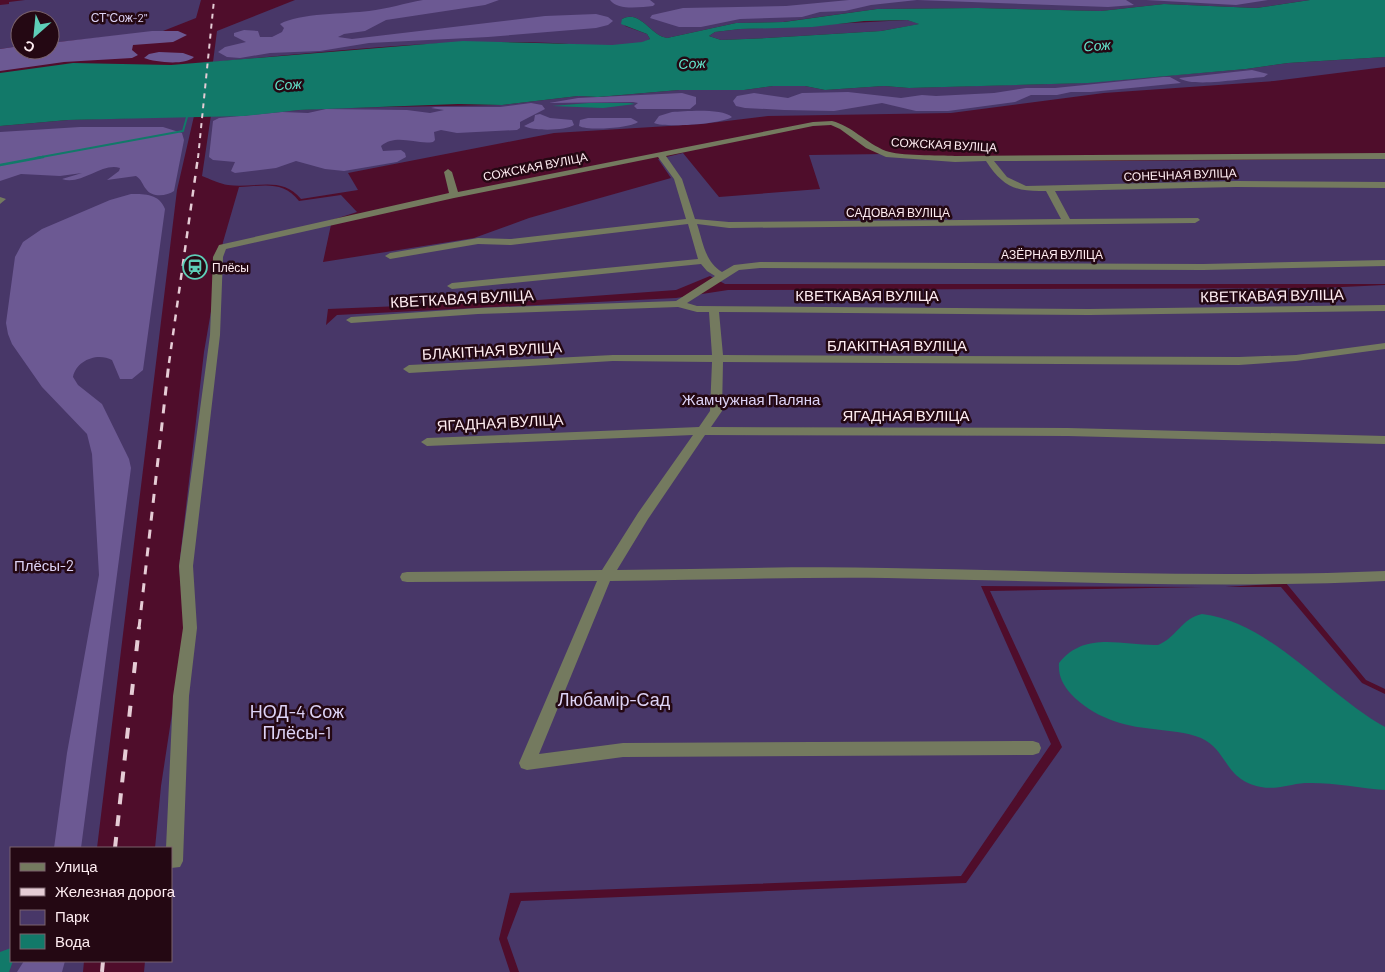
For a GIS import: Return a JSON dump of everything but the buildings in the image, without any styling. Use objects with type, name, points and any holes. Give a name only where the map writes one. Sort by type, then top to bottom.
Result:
[{"type":"street","name":"СОЖСКАЯ ВУЛІЦА","points":[[174,861],[182,696],[190,628],[186,566],[215,335],[219,251],[228,245],[454,195],[798,126],[832,123],[842,127],[869,146],[886,154],[989,160],[1385,156]]},
{"type":"street","points":[[660,154],[678,179],[704,261],[710,270],[721,276]]},
{"type":"street","name":"СОНЕЧНАЯ ВУЛІЦА","points":[[989,160],[1000,176],[1014,187],[1050,190],[1236,184],[1385,185]]},
{"type":"street","points":[[448,172],[454,195]]},
{"type":"street","points":[[1050,190],[1067,222]]},
{"type":"street","name":"САДОВАЯ ВУЛІЦА","points":[[691,221],[728,225],[1195,220]]},
{"type":"street","points":[[390,256],[478,240],[511,242],[691,221]]},
{"type":"street","points":[[452,286],[704,261]]},
{"type":"street","name":"АЗЁРНАЯ ВУЛІЦА","points":[[678,304],[737,267],[760,265],[1203,267],[1385,263]]},
{"type":"street","name":"КВЕТКАВАЯ ВУЛІЦА","points":[[351,320],[478,311],[678,304],[697,309],[1089,312],[1385,308]]},
{"type":"street","points":[[714,309],[718,359],[716,410],[605,577],[527,763],[623,750],[1033,748]]},
{"type":"street","name":"БЛАКІТНАЯ ВУЛІЦА","points":[[409,369],[613,358],[1141,362],[1239,360],[1296,358],[1385,346]]},
{"type":"street","name":"ЯГАДНАЯ ВУЛІЦА","points":[[427,442],[702,431],[1068,432],[1385,440]]},
{"type":"street","points":[[407,577],[605,577],[885,573],[1152,580],[1318,580],[1385,576]]},
{"type":"green space","name":"СТ\"Сож-2\"","points":[[25,0],[201,0],[196,18],[163,31],[60,42],[60,10],[10,10],[10,48],[0,49],[0,5],[9,4],[9,2]]},
{"type":"green space","points":[[295,0],[1310,0],[1256,8],[1164,4],[1101,11],[978,8],[877,9],[783,22],[736,23],[667,38],[655,32],[640,20],[628,17],[622,19],[625,26],[647,34],[650,39],[640,43],[616,46],[510,42],[425,44],[213,62],[217,31]]},
{"type":"green space","points":[[907,20],[920,24],[881,31],[767,38],[721,40],[709,36],[715,32],[740,29]]},
{"type":"green space","points":[[1385,57],[1385,67],[1274,81],[1104,93],[951,113],[768,116],[702,124],[554,133],[348,173],[358,190],[301,199],[285,187],[267,184],[228,185],[202,176],[211,115],[244,116],[268,112],[332,108],[502,105],[578,96],[598,97],[679,90],[744,90],[773,86],[805,86],[825,90],[884,86],[909,88],[1081,83],[1246,69],[1288,63]]},
{"type":"green space","name":"Плёсы-2","points":[[194,116],[177,190],[97,847],[10,847],[10,962],[84,962],[83,972],[0,972],[0,126],[68,120]]},
{"type":"green space","points":[[683,153],[719,197],[820,189],[809,155],[886,154],[989,160],[1109,161],[1385,159],[1385,284],[725,284],[710,276],[676,290],[524,301],[328,309],[326,325],[337,315],[676,298],[728,290],[1321,288],[1385,285],[1385,689],[1366,680],[1286,583],[1225,587],[1281,587],[1362,683],[1385,694],[1385,972],[519,972],[507,938],[521,901],[966,883],[1062,747],[990,591],[1203,587],[981,586],[1051,744],[961,876],[510,893],[499,939],[510,972],[144,972],[145,962],[172,962],[172,847],[155,847],[161,786],[185,628],[179,567],[204,352],[223,242],[239,187],[264,185],[279,187],[293,194],[299,201],[341,195],[357,212],[332,220],[323,262],[474,238],[529,218],[671,178],[658,159]]},
{"type":"shaded area","points":[[423,0],[499,0],[485,5],[386,20],[365,31],[344,34],[338,37],[352,39],[545,16],[596,14],[608,17],[613,21],[608,25],[596,28],[488,37],[369,43],[320,51],[270,53],[240,58],[227,57],[218,52],[225,47],[246,42],[234,36],[234,33],[244,30],[258,31],[260,37],[272,37],[282,32],[284,28],[280,24],[288,20],[323,14],[376,10]]},
{"type":"shaded area","points":[[610,0],[650,0],[655,4],[653,6],[630,8],[618,6]]},
{"type":"shaded area","points":[[849,0],[917,0],[871,5],[845,11],[820,12],[802,17],[740,19],[701,27],[679,27],[650,18],[652,15],[683,8],[786,6]]},
{"type":"shaded area","points":[[917,0],[1126,0],[1134,5],[1108,7]]},
{"type":"shaded area","points":[[1146,0],[1268,0],[1236,5]]},
{"type":"shaded area","points":[[152,31],[178,31],[187,35],[173,42],[133,45],[132,50],[138,55],[132,58],[64,62],[0,71],[0,49],[10,48],[10,60],[60,60],[60,42]]},
{"type":"shaded area","points":[[159,52],[183,53],[194,57],[184,62],[162,62],[144,58],[149,54]]},
{"type":"shaded area","points":[[1252,70],[1268,74],[1264,77],[1220,82],[1196,82],[1179,78]]},
{"type":"shaded area","points":[[1170,77],[1181,83],[1091,92],[1071,92],[1057,95],[1031,95],[1015,102],[948,111],[916,111],[882,103],[834,111],[784,110],[745,108],[736,106],[733,101],[737,96],[754,93],[788,98],[802,93],[848,92],[901,98],[922,95],[994,93],[1026,88],[1055,88]]},
{"type":"shaded area","points":[[682,93],[696,97],[696,104],[690,109],[637,109],[634,106],[638,103],[633,102],[549,103],[578,98]]},
{"type":"shaded area","points":[[531,103],[542,105],[545,109],[520,122],[520,128],[517,130],[457,133],[441,130],[434,132],[435,140],[433,142],[393,140],[381,146],[383,151],[401,150],[405,153],[406,157],[397,162],[344,171],[325,169],[296,161],[276,168],[235,173],[231,171],[235,162],[213,160],[209,157],[213,121],[219,118],[282,112],[308,113],[326,109],[407,110],[430,113],[444,110],[431,108],[435,107],[500,107]]},
{"type":"shaded area","points":[[712,111],[732,117],[717,122],[693,125],[654,123],[659,116],[672,112]]},
{"type":"shaded area","points":[[540,114],[550,118],[572,120],[574,125],[549,130],[524,126],[534,121],[535,115]]},
{"type":"shaded area","points":[[588,118],[631,118],[638,122],[627,126],[609,128],[584,128],[579,126],[580,120]]},
{"type":"shaded area","points":[[80,127],[163,127],[182,133],[184,140],[174,191],[164,195],[152,194],[136,176],[107,180],[119,171],[120,168],[113,167],[69,180],[62,179],[82,173],[60,176],[21,174],[0,181],[0,132]]},
{"type":"shaded area","points":[[131,194],[147,195],[159,200],[165,209],[143,370],[132,379],[120,379],[112,360],[94,357],[78,366],[73,377],[78,385],[102,404],[129,459],[131,468],[81,847],[54,847],[67,753],[99,575],[92,454],[87,434],[42,387],[12,344],[6,323],[15,257],[23,242],[42,229],[110,200]]},
{"type":"shaded area","points":[[23,962],[65,962],[62,972],[17,972]]},
{"type":"water","name":"Сож","points":[[1310,0],[1385,0],[1385,57],[1288,63],[1246,69],[1088,83],[909,88],[884,86],[825,90],[805,86],[773,86],[744,90],[679,90],[598,97],[578,96],[502,105],[458,104],[299,110],[244,116],[68,120],[0,126],[0,73],[73,63],[171,65],[463,41],[612,45],[642,42],[650,39],[647,34],[621,24],[622,19],[628,17],[640,20],[661,36],[667,38],[736,23],[784,22],[877,9],[978,8],[1101,11],[1164,4],[1256,8]],"holes":[[[907,20],[919,24],[881,31],[767,38],[721,40],[709,36],[715,32],[740,29],[812,27],[864,21]]]},
{"type":"water","points":[[589,103],[635,104],[603,108],[552,106]]},
{"type":"water","points":[[1202,614],[1227,620],[1251,630],[1297,661],[1341,697],[1385,727],[1385,790],[1325,783],[1305,783],[1273,788],[1261,787],[1240,778],[1233,772],[1217,750],[1201,738],[1183,733],[1141,728],[1119,723],[1089,709],[1071,694],[1063,684],[1059,672],[1059,663],[1069,653],[1081,646],[1105,642],[1158,645],[1170,638],[1189,620]]},
{"type":"water","points":[[10,948],[10,962],[13,962],[9,972],[0,972],[0,952]]},
{"type":"waterway","points":[[36,158],[183,131],[187,117]]},
{"type":"waterway","points":[[0,165],[43,157]]},
{"type":"railway","points":[[198,158],[214,0]]},
{"type":"railway","points":[[169,363],[198,157]]},
{"type":"railway","points":[[139,628],[169,362]]},
{"type":"railway","points":[[115,847],[139,627]]},
{"type":"railway","points":[[102,972],[103,962]]},
{"type":"place","name":"Плёсы","points":[[195,267]]},
{"type":"park label","name":"Жамчужная Паляна","points":[[751,399]]},
{"type":"park label","name":"Любамір-Сад","points":[[614,699]]},
{"type":"park label","name":"НОД-4 Сож Плёсы-1","points":[[297,721]]}]
